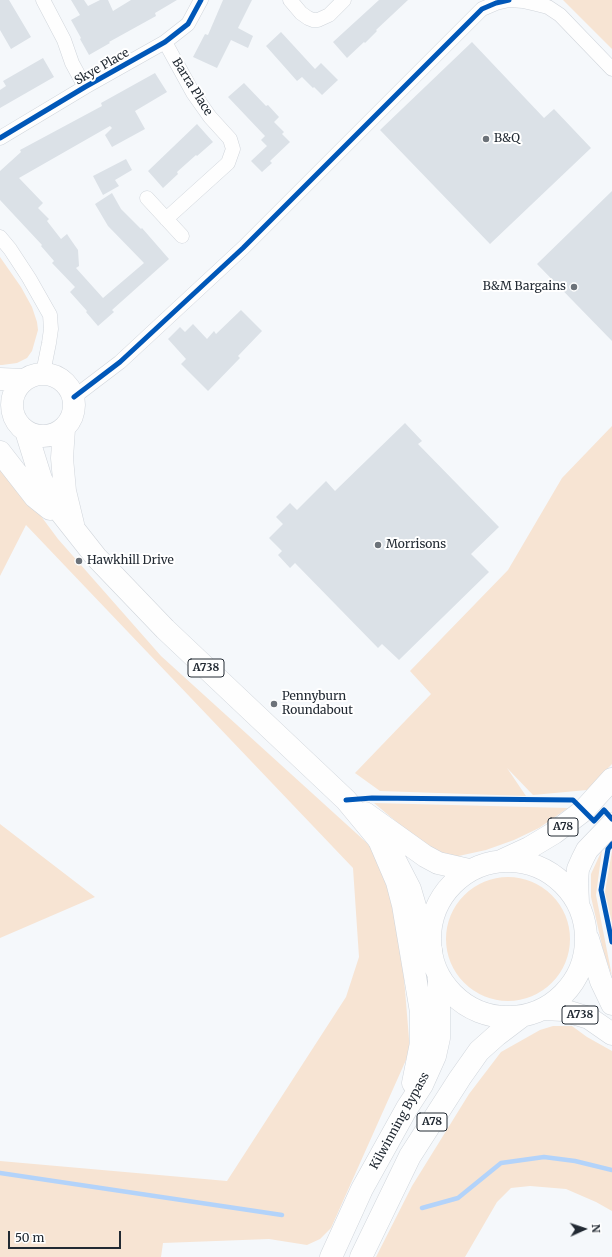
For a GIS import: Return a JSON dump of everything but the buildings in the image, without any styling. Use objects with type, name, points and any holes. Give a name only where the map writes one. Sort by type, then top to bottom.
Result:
[{"type":"main road","points":[[0,379],[53,375],[70,387],[74,397]]},
{"type":"main road","name":"A738","points":[[33,377],[17,387],[13,396],[12,406],[15,424],[51,500],[96,557],[165,629],[346,800],[394,858],[406,879],[430,950]]},
{"type":"main road","name":"A738","points":[[74,397],[75,406],[73,414],[64,429],[62,458],[65,491],[74,529]]},
{"type":"main road","points":[[15,424],[36,435],[45,436],[55,434],[64,429]]},
{"type":"main road","points":[[0,452],[35,497],[74,529]]},
{"type":"main road","name":"A78","points":[[503,860],[529,848],[565,826],[583,811],[612,779]]},
{"type":"main road","name":"A738","points":[[346,800],[432,860],[438,863],[469,870]]},
{"type":"main road","name":"A78","points":[[578,903],[578,869],[587,850],[612,824]]},
{"type":"main road","points":[[379,840],[397,882],[403,904],[421,1012],[421,1043],[407,1108]]},
{"type":"main road","name":"A78","points":[[503,860],[518,860],[533,864],[548,871],[562,881],[578,903],[583,915],[587,932],[585,954],[577,977],[564,995],[543,1009],[522,1016],[506,1018],[487,1015],[472,1009],[451,993],[439,977],[430,950],[431,922],[435,909],[448,888],[469,870],[489,862],[503,860]]},
{"type":"main road","name":"A738","points":[[587,932],[601,981],[612,1004]]},
{"type":"main road","name":"Kilwinning Bypass","points":[[331,1257],[362,1189],[407,1108],[422,1085],[435,1056],[440,1032],[439,977]]},
{"type":"main road","name":"A738","points":[[543,1009],[563,1010],[589,1018],[612,1034]]},
{"type":"main road","name":"A78","points":[[363,1252],[410,1156],[460,1078],[479,1051],[522,1016]]},
{"type":"street","points":[[43,0],[64,40],[72,63],[85,87]]},
{"type":"street","name":"Skye Place","points":[[0,138],[85,87],[165,42],[188,24],[201,0]]},
{"type":"street","points":[[290,0],[301,13],[308,18],[318,20],[329,15],[344,0]]},
{"type":"street","points":[[74,397],[120,362],[243,248],[482,9],[496,3],[509,0],[523,1],[548,7],[560,15],[612,69]]},
{"type":"street","name":"Barra Place","points":[[165,42],[193,93],[210,117],[230,139],[233,150],[228,163],[166,219]]},
{"type":"street","points":[[147,198],[182,236]]},
{"type":"street","points":[[0,237],[10,249],[29,278],[50,316],[51,329],[33,377]]},
{"type":"shaded area","points":[[563,0],[612,0],[612,49]]},
{"type":"shaded area","points":[[0,257],[21,287],[32,307],[38,330],[32,351],[27,358],[17,363],[2,365],[0,365]]},
{"type":"shaded area","points":[[612,426],[612,764],[587,790],[533,795],[507,768],[526,796],[380,791],[355,773],[431,694],[410,671],[508,570],[562,478]]},
{"type":"shaded area","points":[[0,461],[58,539],[161,656],[367,843],[384,866],[399,917],[410,1051],[331,1228],[320,1239],[307,1245],[269,1239],[163,1243],[161,1257],[0,1257],[0,1161],[227,1181],[346,997],[359,957],[353,868],[26,525],[0,576]]},
{"type":"shaded area","points":[[374,803],[568,808],[539,828],[514,840],[486,850],[454,857],[444,856],[411,834]]},
{"type":"shaded area","points":[[0,824],[95,897],[0,938]]},
{"type":"shaded area","points":[[602,850],[596,895],[612,976],[604,954],[591,897],[591,874]]},
{"type":"shaded area","points":[[612,851],[612,923],[605,892]]},
{"type":"shaded area","points":[[508,877],[532,881],[543,887],[552,895],[560,904],[566,915],[570,939],[566,963],[560,974],[552,983],[543,991],[532,997],[508,1001],[484,997],[473,991],[464,983],[456,974],[450,963],[446,939],[450,915],[456,904],[464,895],[473,887],[484,881]]},
{"type":"shaded area","points":[[553,1026],[572,1026],[587,1037],[612,1051],[612,1211],[596,1202],[566,1189],[530,1186],[511,1188],[497,1202],[465,1257],[376,1257],[412,1186],[469,1094],[501,1052],[540,1030]]},
{"type":"waterway","points":[[422,1208],[458,1198],[501,1163],[544,1157],[575,1161],[612,1170]]},
{"type":"waterway","points":[[0,1173],[282,1215]]},
{"type":"cycle path","points":[[0,138],[85,87],[165,42],[188,24],[201,0]]},
{"type":"cycle path","points":[[74,397],[120,362],[243,248],[482,9],[496,3],[509,0]]},
{"type":"cycle path","points":[[346,800],[372,798],[573,800],[594,821],[604,810],[612,819]]},
{"type":"cycle path","points":[[612,844],[608,849],[601,890],[612,942]]},
{"type":"place","name":"B&Q","points":[[486,139]]},
{"type":"place","name":"B&M Bargains","points":[[574,287]]},
{"type":"place","name":"Morrisons","points":[[378,545]]},
{"type":"place","name":"Hawkhill Drive","points":[[79,561]]},
{"type":"place","name":"Pennyburn Roundabout","points":[[274,704]]}]
